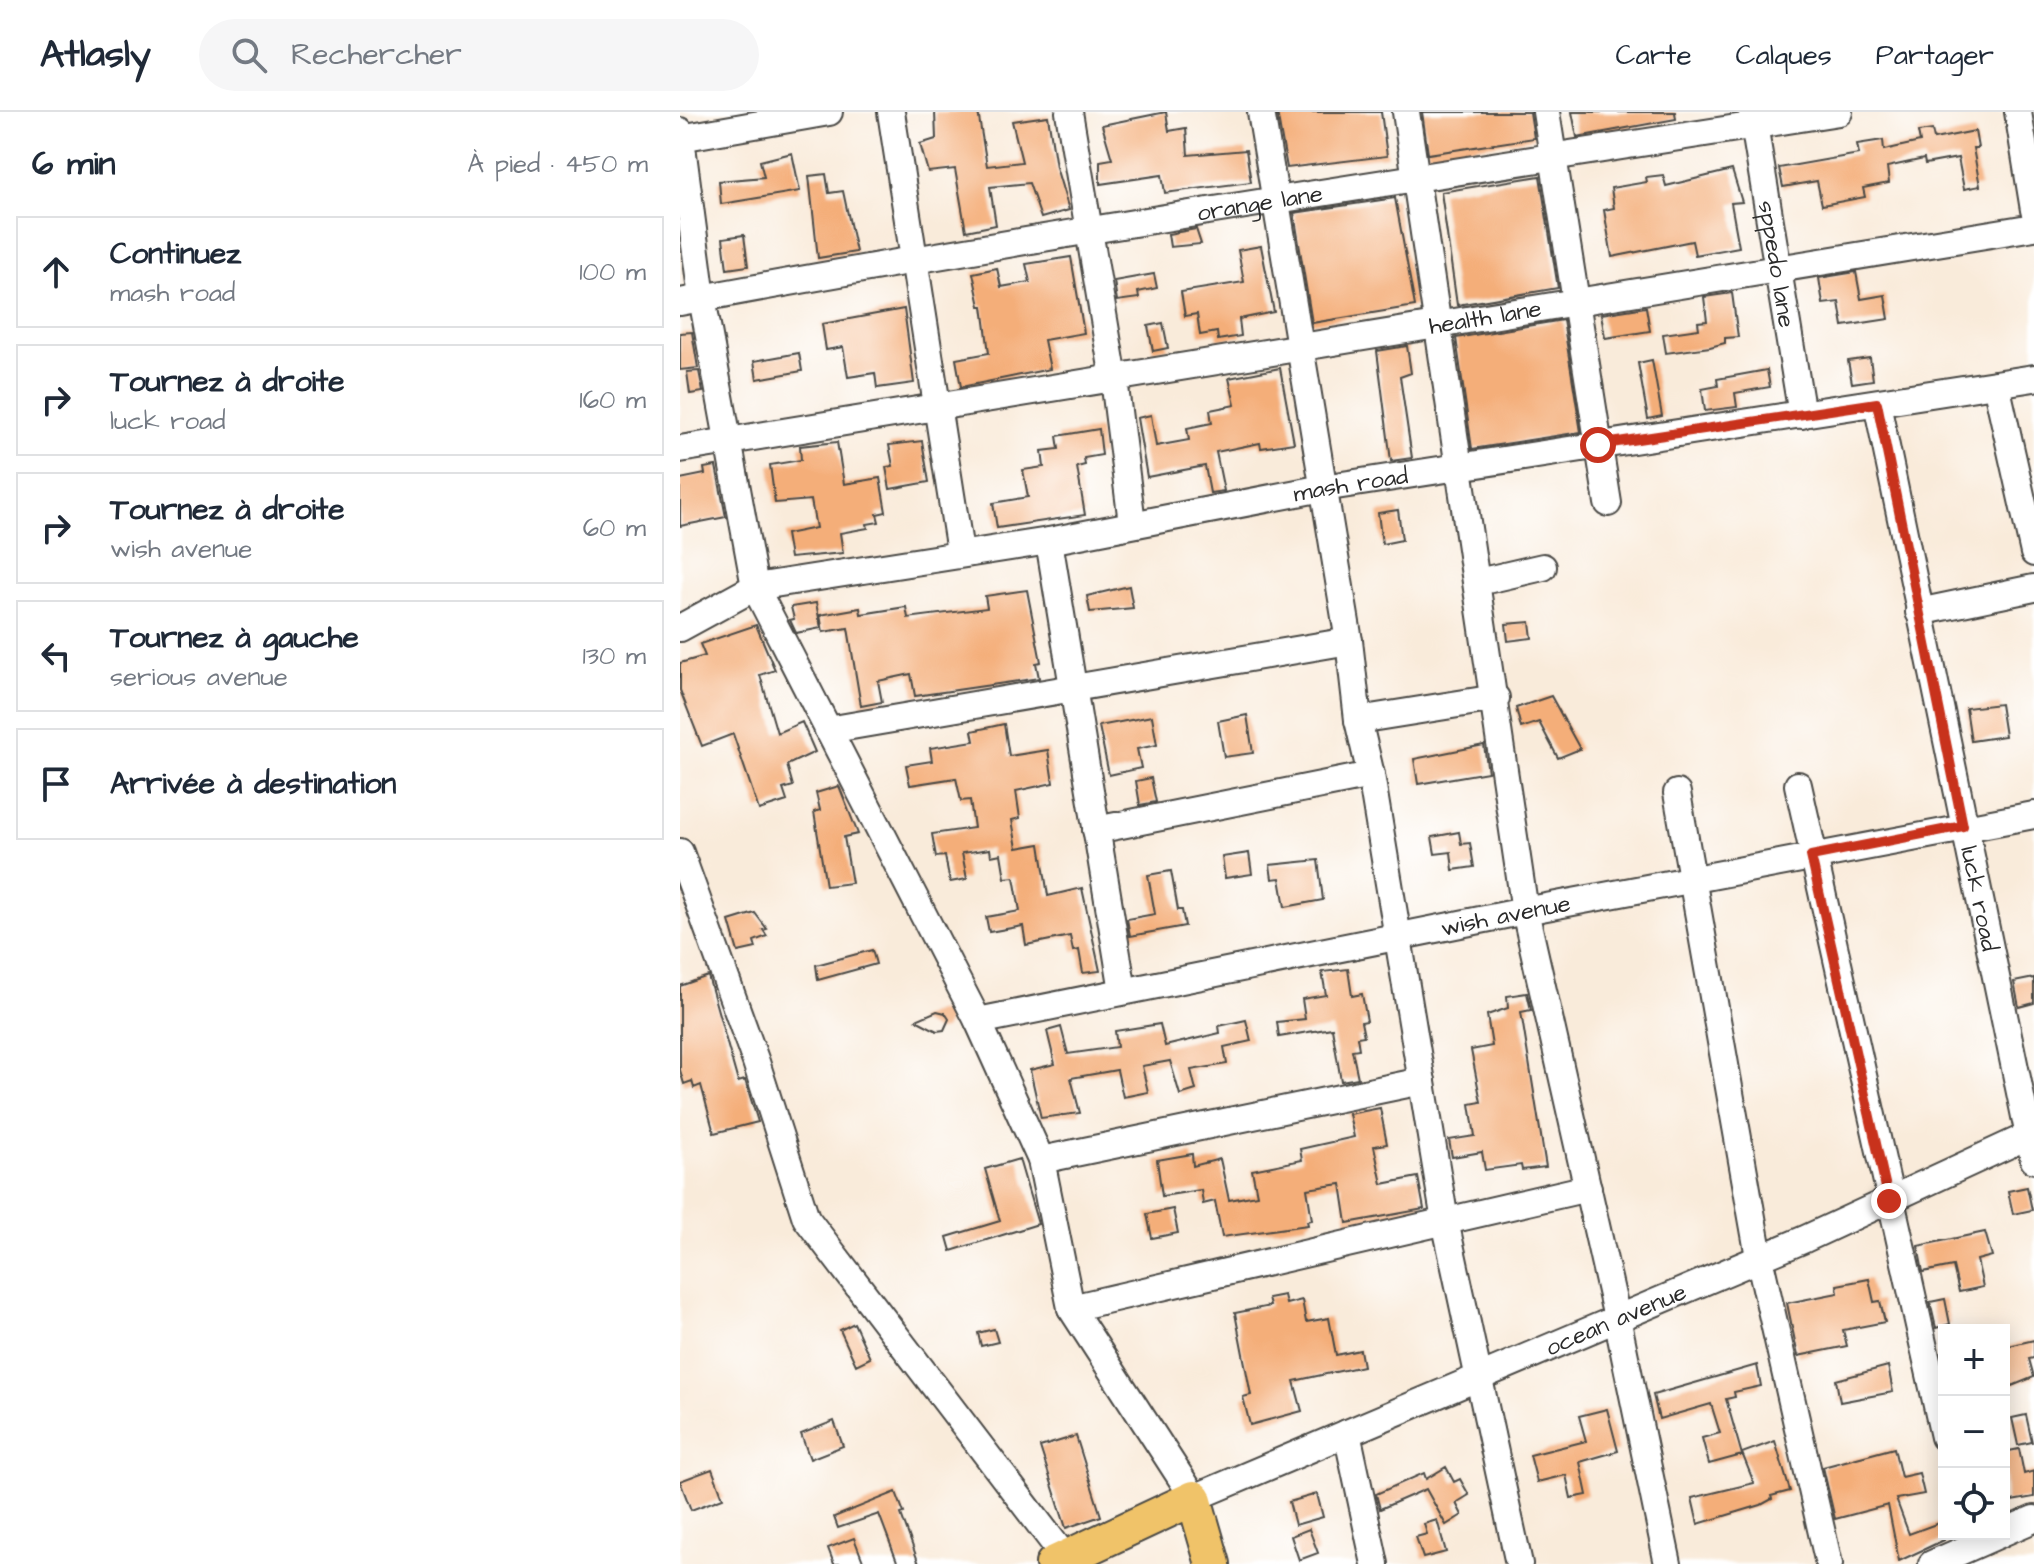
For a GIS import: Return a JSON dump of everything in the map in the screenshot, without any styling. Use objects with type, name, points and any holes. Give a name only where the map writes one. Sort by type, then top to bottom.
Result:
[{"type":"main road","points":[[1061,1561],[1194,1498],[1213,1564]]},
{"type":"street","points":[[680,138],[797,115],[829,112]]},
{"type":"street","points":[[891,112],[960,552]]},
{"type":"street","points":[[1069,112],[1114,379],[1132,523]]},
{"type":"street","points":[[1261,112],[1349,641],[1358,720],[1371,775],[1445,1221],[1519,1564]]},
{"type":"street","points":[[1406,112],[1458,467],[1496,698],[1525,911],[1617,1318],[1668,1564]]},
{"type":"street","points":[[1546,112],[1608,503]]},
{"type":"street","name":"orange lane","points":[[691,300],[914,259],[1753,119],[1839,112]]},
{"type":"street","points":[[2018,112],[2034,210]]},
{"type":"street","name":"sppedo lane","points":[[1753,119],[1802,415]]},
{"type":"street","points":[[680,131],[691,300],[728,440],[755,587],[978,1021],[1041,1160],[1071,1308],[1194,1498]]},
{"type":"street","name":"health lane","points":[[680,449],[2034,227]]},
{"type":"street","name":"mash road","points":[[680,628],[755,587],[960,552],[1049,541],[1323,488],[2034,378]]},
{"type":"street","points":[[1996,384],[2033,543]]},
{"type":"street","name":"luck road","points":[[1877,403],[1963,826],[2032,1143]]},
{"type":"street","points":[[1049,541],[1123,991]]},
{"type":"street","points":[[1478,582],[1543,567]]},
{"type":"street","points":[[1919,612],[2034,588]]},
{"type":"street","points":[[828,730],[1349,641]]},
{"type":"street","points":[[1358,720],[1496,698]]},
{"type":"street","points":[[1096,830],[1371,775]]},
{"type":"street","points":[[1798,785],[1811,856],[1938,1411]]},
{"type":"street","points":[[1677,793],[1759,1257],[1829,1564]]},
{"type":"street","name":"wish avenue","points":[[978,1021],[1525,911],[2034,815]]},
{"type":"street","points":[[680,852],[756,1062],[806,1218],[1061,1561]]},
{"type":"street","points":[[1041,1160],[1422,1081]]},
{"type":"street","name":"ocean avenue","points":[[1194,1498],[2032,1143]]},
{"type":"street","points":[[1071,1308],[1588,1188]]},
{"type":"street","points":[[1347,1433],[1375,1564]]},
{"type":"street","points":[[2010,1530],[2034,1519]]},
{"type":"street","points":[[1932,1564],[1988,1540]]},
{"type":"building","points":[[935,112],[978,112],[987,166],[1022,162],[1012,121],[1048,116],[1056,167],[1069,210],[1041,218],[1029,183],[990,187],[996,225],[966,231],[955,169],[928,172],[920,144],[936,139]]},
{"type":"building","points":[[1166,112],[1169,131],[1186,128],[1188,155],[1246,150],[1251,182],[1165,193],[1162,175],[1100,184],[1100,161],[1112,159],[1102,125]]},
{"type":"building","points":[[1277,112],[1381,112],[1387,156],[1287,168]]},
{"type":"building","points":[[1422,112],[1530,112],[1534,138],[1428,154]]},
{"type":"building","points":[[1572,112],[1675,112],[1676,119],[1577,137]]},
{"type":"building","points":[[1932,130],[1934,139],[1975,131],[1978,148],[1973,148],[1980,186],[1964,189],[1958,158],[1925,164],[1924,159],[1887,167],[1889,183],[1863,188],[1865,197],[1822,205],[1817,181],[1783,187],[1779,168],[1859,154],[1857,144],[1883,140],[1884,150],[1920,142],[1918,132]]},
{"type":"building","points":[[792,153],[800,191],[721,204],[719,181],[764,177],[760,161]]},
{"type":"building","points":[[1732,170],[1742,202],[1731,203],[1739,247],[1695,255],[1692,241],[1612,257],[1604,210],[1614,208],[1611,188],[1647,182],[1646,177],[1663,175],[1666,186]]},
{"type":"building","points":[[826,174],[829,193],[843,191],[856,252],[818,258],[809,176]]},
{"type":"building","points":[[1540,176],[1558,288],[1457,305],[1441,192]]},
{"type":"building","points":[[1395,198],[1415,306],[1312,323],[1294,213]]},
{"type":"building","points":[[1196,229],[1201,244],[1170,247],[1168,234]]},
{"type":"building","points":[[744,235],[748,266],[727,269],[723,238]]},
{"type":"building","points":[[1261,246],[1274,312],[1239,319],[1241,336],[1218,340],[1217,332],[1200,335],[1197,314],[1185,316],[1181,292],[1244,282],[1238,250]]},
{"type":"building","points":[[1071,257],[1084,333],[1044,340],[1050,369],[961,387],[956,359],[989,353],[983,306],[980,306],[973,273],[997,268],[1001,287],[1030,282],[1026,264]]},
{"type":"building","points":[[1856,272],[1861,299],[1885,295],[1889,319],[1843,326],[1839,302],[1823,304],[1819,278]]},
{"type":"building","points":[[1154,274],[1157,288],[1138,292],[1139,298],[1117,301],[1114,281]]},
{"type":"building","points":[[1732,293],[1738,337],[1725,338],[1725,343],[1710,347],[1666,353],[1663,334],[1699,329],[1698,322],[1707,321],[1704,297]]},
{"type":"building","points":[[1646,307],[1650,331],[1605,338],[1601,314]]},
{"type":"building","points":[[904,309],[914,383],[877,388],[875,373],[848,377],[843,347],[826,350],[822,324]]},
{"type":"building","points":[[1563,320],[1581,432],[1472,449],[1456,338]]},
{"type":"building","points":[[1163,323],[1168,348],[1153,351],[1148,326]]},
{"type":"building","points":[[692,332],[698,368],[680,370],[680,333]]},
{"type":"building","points":[[1407,346],[1411,373],[1400,377],[1412,458],[1391,461],[1377,351]]},
{"type":"building","points":[[799,353],[802,371],[757,379],[754,361]]},
{"type":"building","points":[[1870,358],[1873,380],[1852,383],[1848,361]]},
{"type":"building","points":[[1652,360],[1662,416],[1648,419],[1638,363]]},
{"type":"building","points":[[1280,368],[1294,443],[1261,448],[1260,443],[1216,452],[1224,491],[1210,493],[1205,466],[1147,477],[1137,418],[1151,415],[1156,446],[1189,440],[1187,428],[1212,423],[1210,410],[1235,405],[1229,378]]},
{"type":"building","points":[[1767,370],[1770,387],[1735,393],[1737,407],[1705,411],[1702,389],[1718,386],[1717,379]]},
{"type":"building","points":[[699,371],[703,392],[690,394],[687,372]]},
{"type":"building","points":[[1099,429],[1102,455],[1084,458],[1085,465],[1077,467],[1085,515],[997,528],[993,503],[1028,497],[1023,470],[1044,467],[1042,451],[1059,449],[1057,436]]},
{"type":"building","points":[[922,441],[929,482],[890,489],[886,467],[893,466],[889,445]]},
{"type":"building","points":[[837,442],[844,484],[880,478],[886,512],[877,514],[879,522],[867,524],[868,528],[840,533],[843,553],[790,558],[786,534],[816,528],[811,500],[775,503],[770,465],[801,460],[800,446]]},
{"type":"building","points":[[716,466],[726,517],[680,526],[680,479],[705,474],[704,468]]},
{"type":"building","points":[[1398,510],[1402,540],[1382,544],[1378,513]]},
{"type":"building","points":[[1129,586],[1133,608],[1090,612],[1087,596]]},
{"type":"building","points":[[1027,590],[1041,662],[1036,663],[1039,678],[915,696],[911,674],[878,681],[882,702],[861,706],[848,628],[823,632],[820,615],[860,608],[861,614],[906,607],[908,618],[987,608],[985,596]]},
{"type":"building","points":[[816,603],[821,628],[796,633],[790,620],[794,619],[791,607]]},
{"type":"building","points":[[1530,622],[1532,638],[1508,641],[1506,624]]},
{"type":"building","points":[[756,625],[775,670],[760,675],[777,733],[802,722],[815,752],[787,765],[793,786],[783,789],[787,801],[759,810],[733,734],[702,746],[680,690],[680,663],[705,656],[700,644]]},
{"type":"building","points":[[1551,696],[1580,749],[1558,758],[1539,722],[1521,728],[1516,708]]},
{"type":"building","points":[[2000,704],[2005,736],[1971,741],[1966,708]]},
{"type":"building","points":[[1247,715],[1253,753],[1224,757],[1218,721]]},
{"type":"building","points":[[1152,716],[1157,745],[1137,749],[1141,768],[1109,775],[1099,726]]},
{"type":"building","points":[[1004,724],[1009,756],[1048,750],[1053,783],[1016,791],[1020,818],[1012,820],[1017,848],[1040,844],[1048,896],[1082,888],[1100,971],[1083,973],[1079,950],[1073,951],[1070,936],[1026,945],[1023,926],[989,932],[986,917],[1020,911],[1014,877],[1005,878],[1001,854],[991,856],[990,849],[962,853],[967,879],[950,882],[945,856],[936,857],[932,834],[974,828],[970,800],[961,801],[956,778],[910,785],[906,765],[932,761],[930,748],[974,741],[972,731]]},
{"type":"building","points":[[1484,745],[1488,772],[1418,784],[1414,759]]},
{"type":"building","points":[[1151,778],[1156,802],[1140,805],[1136,781]]},
{"type":"building","points":[[839,786],[858,834],[844,837],[852,883],[826,886],[814,812],[820,810],[816,793]]},
{"type":"building","points":[[1459,832],[1461,844],[1470,843],[1474,867],[1453,870],[1451,852],[1435,854],[1432,837]]},
{"type":"building","points":[[1249,853],[1252,874],[1225,878],[1222,857]]},
{"type":"building","points":[[1318,860],[1323,900],[1285,907],[1280,878],[1272,879],[1270,865]]},
{"type":"building","points":[[1171,871],[1178,910],[1182,910],[1185,926],[1130,936],[1127,919],[1155,914],[1148,875]]},
{"type":"building","points":[[755,913],[767,929],[763,930],[767,936],[754,941],[756,948],[738,952],[729,921]]},
{"type":"building","points":[[872,950],[876,964],[818,980],[816,965]]},
{"type":"building","points":[[1348,969],[1352,996],[1362,994],[1367,1021],[1361,1022],[1364,1036],[1357,1037],[1359,1049],[1352,1050],[1358,1078],[1341,1081],[1332,1028],[1279,1037],[1277,1022],[1305,1019],[1302,999],[1326,995],[1322,972]]},
{"type":"building","points":[[708,976],[738,1082],[745,1080],[758,1122],[714,1133],[701,1085],[694,1088],[692,1081],[684,1084],[680,1070],[680,986]]},
{"type":"building","points":[[2034,978],[2034,1003],[2019,1007],[2014,982]]},
{"type":"building","points":[[1527,993],[1531,1010],[1521,1012],[1546,1167],[1522,1170],[1521,1165],[1485,1170],[1482,1152],[1452,1157],[1449,1140],[1475,1136],[1470,1104],[1481,1102],[1471,1050],[1492,1046],[1487,1015],[1508,1008],[1507,996]]},
{"type":"building","points":[[937,1011],[945,1013],[949,1019],[944,1030],[937,1031],[916,1020]]},
{"type":"building","points":[[1246,1020],[1251,1041],[1224,1047],[1227,1064],[1191,1070],[1196,1090],[1180,1095],[1170,1061],[1142,1066],[1148,1092],[1123,1097],[1117,1070],[1071,1078],[1080,1113],[1041,1118],[1030,1070],[1055,1064],[1047,1031],[1061,1027],[1068,1054],[1117,1047],[1115,1031],[1160,1024],[1165,1046],[1220,1033],[1219,1026]]},
{"type":"building","points":[[1380,1108],[1387,1144],[1374,1146],[1382,1184],[1418,1177],[1424,1209],[1347,1223],[1341,1184],[1307,1189],[1312,1220],[1307,1221],[1308,1225],[1222,1237],[1215,1201],[1203,1204],[1201,1190],[1162,1196],[1157,1160],[1192,1154],[1193,1166],[1220,1159],[1229,1200],[1257,1195],[1252,1170],[1302,1160],[1300,1149],[1354,1137],[1349,1114]]},
{"type":"building","points":[[1019,1159],[1038,1224],[951,1251],[947,1237],[1000,1221],[985,1169]]},
{"type":"building","points":[[2027,1187],[2032,1210],[2013,1214],[2008,1191]]},
{"type":"building","points":[[1173,1209],[1178,1233],[1152,1238],[1147,1214]]},
{"type":"building","points":[[1985,1232],[1992,1256],[1977,1260],[1983,1287],[1959,1292],[1953,1266],[1923,1272],[1918,1246]]},
{"type":"building","points":[[1869,1279],[1874,1302],[1880,1301],[1885,1322],[1843,1330],[1847,1346],[1798,1356],[1787,1303],[1838,1293],[1837,1285]]},
{"type":"building","points":[[1284,1295],[1286,1304],[1302,1300],[1306,1322],[1329,1318],[1336,1355],[1360,1350],[1363,1366],[1294,1381],[1302,1411],[1250,1425],[1243,1397],[1251,1395],[1235,1313],[1270,1306],[1268,1298]]},
{"type":"building","points":[[1945,1299],[1950,1324],[1938,1324],[1936,1328],[1930,1302]]},
{"type":"building","points":[[854,1323],[870,1358],[856,1365],[840,1330]]},
{"type":"building","points":[[994,1329],[998,1342],[981,1346],[978,1333]]},
{"type":"building","points":[[2034,1340],[2034,1358],[2029,1359],[2034,1377],[2012,1386],[2010,1381],[2010,1346]]},
{"type":"building","points":[[1757,1365],[1761,1386],[1734,1392],[1735,1397],[1726,1399],[1742,1455],[1709,1464],[1702,1438],[1720,1433],[1711,1404],[1659,1419],[1653,1395]]},
{"type":"building","points":[[1888,1366],[1893,1392],[1840,1402],[1836,1380]]},
{"type":"building","points":[[1607,1409],[1618,1451],[1580,1462],[1587,1495],[1571,1498],[1566,1475],[1537,1482],[1530,1455],[1586,1441],[1579,1416]]},
{"type":"building","points":[[2026,1415],[2032,1442],[2018,1445],[2012,1418]]},
{"type":"building","points":[[834,1421],[843,1446],[810,1459],[801,1434]]},
{"type":"building","points":[[1076,1436],[1101,1516],[1066,1528],[1040,1447]]},
{"type":"building","points":[[1775,1441],[1790,1491],[1771,1496],[1772,1499],[1761,1505],[1698,1524],[1692,1498],[1754,1483],[1742,1453]]},
{"type":"building","points":[[1894,1448],[1901,1477],[1919,1473],[1924,1494],[1896,1499],[1909,1534],[1938,1523],[1938,1540],[1944,1540],[1899,1561],[1888,1505],[1835,1519],[1823,1467]]},
{"type":"building","points":[[2019,1449],[2024,1474],[2034,1471],[2034,1497],[2010,1501],[2010,1451]]},
{"type":"building","points":[[1446,1467],[1454,1482],[1460,1479],[1469,1495],[1456,1503],[1462,1515],[1446,1525],[1426,1489],[1380,1509],[1376,1494],[1424,1473],[1426,1479]]},
{"type":"building","points":[[712,1469],[723,1498],[691,1510],[680,1481]]},
{"type":"building","points":[[896,1492],[919,1564],[898,1564],[879,1514],[838,1528],[834,1517]]},
{"type":"building","points":[[1317,1494],[1323,1517],[1295,1525],[1289,1502]]},
{"type":"building","points":[[1437,1520],[1446,1552],[1423,1558],[1416,1537],[1427,1534],[1424,1524]]},
{"type":"building","points":[[1309,1529],[1318,1553],[1299,1560],[1291,1536]]},
{"type":"building","points":[[854,1538],[864,1564],[834,1564],[828,1548]]},
{"type":"route","points":[[1598,445],[1877,403],[1963,826],[1811,856],[1889,1201]]}]
